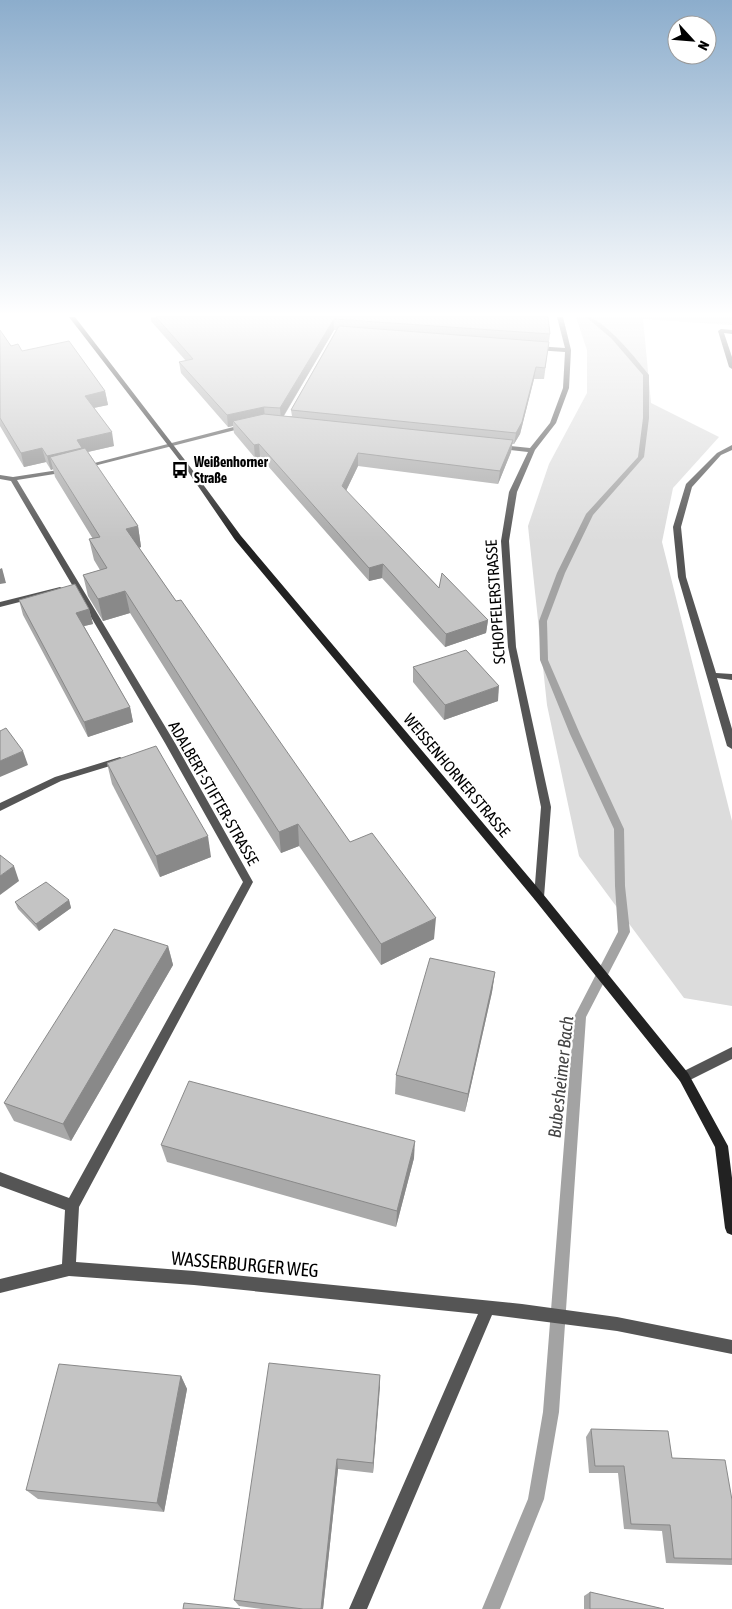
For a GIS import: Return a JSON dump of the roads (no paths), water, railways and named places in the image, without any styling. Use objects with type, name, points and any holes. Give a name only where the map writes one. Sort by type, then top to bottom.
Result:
[{"type":"main road","name":"WEISSENHORNER STRASSE","points":[[130,392],[238,538],[539,897],[684,1077],[721,1146],[732,1228]]},
{"type":"street","name":"SCHOPFELERSTRASSE","points":[[539,897],[546,807],[512,647],[505,541],[513,492],[532,450],[553,423],[564,392]]},
{"type":"street","points":[[0,477],[13,479],[46,475],[250,426]]},
{"type":"street","points":[[494,446],[532,450]]},
{"type":"street","points":[[732,447],[719,454],[689,486],[678,527],[682,578],[732,746]]},
{"type":"street","name":"ADALBERT-STIFTER-STRASSE","points":[[13,479],[165,745],[248,882],[72,1206]]},
{"type":"street","points":[[0,604],[74,585]]},
{"type":"street","points":[[712,675],[732,677]]},
{"type":"street","points":[[0,807],[58,780],[132,755]]},
{"type":"street","points":[[684,1077],[732,1053]]},
{"type":"street","points":[[0,1180],[72,1206],[69,1269]]},
{"type":"street","name":"WASSERBURGER WEG","points":[[0,1286],[69,1269],[194,1278],[522,1311],[617,1324],[732,1347]]},
{"type":"street","points":[[358,1609],[488,1308]]},
{"type":"waterway","name":"Bubesheimer Bach","points":[[491,1609],[536,1499],[551,1412],[580,1017],[624,932],[620,886],[619,829],[575,734],[544,660],[543,621],[561,573],[590,514],[641,457],[646,418],[646,392]]},
{"type":"place","name":"Weißenhorner Straße","points":[[180,470]]}]
